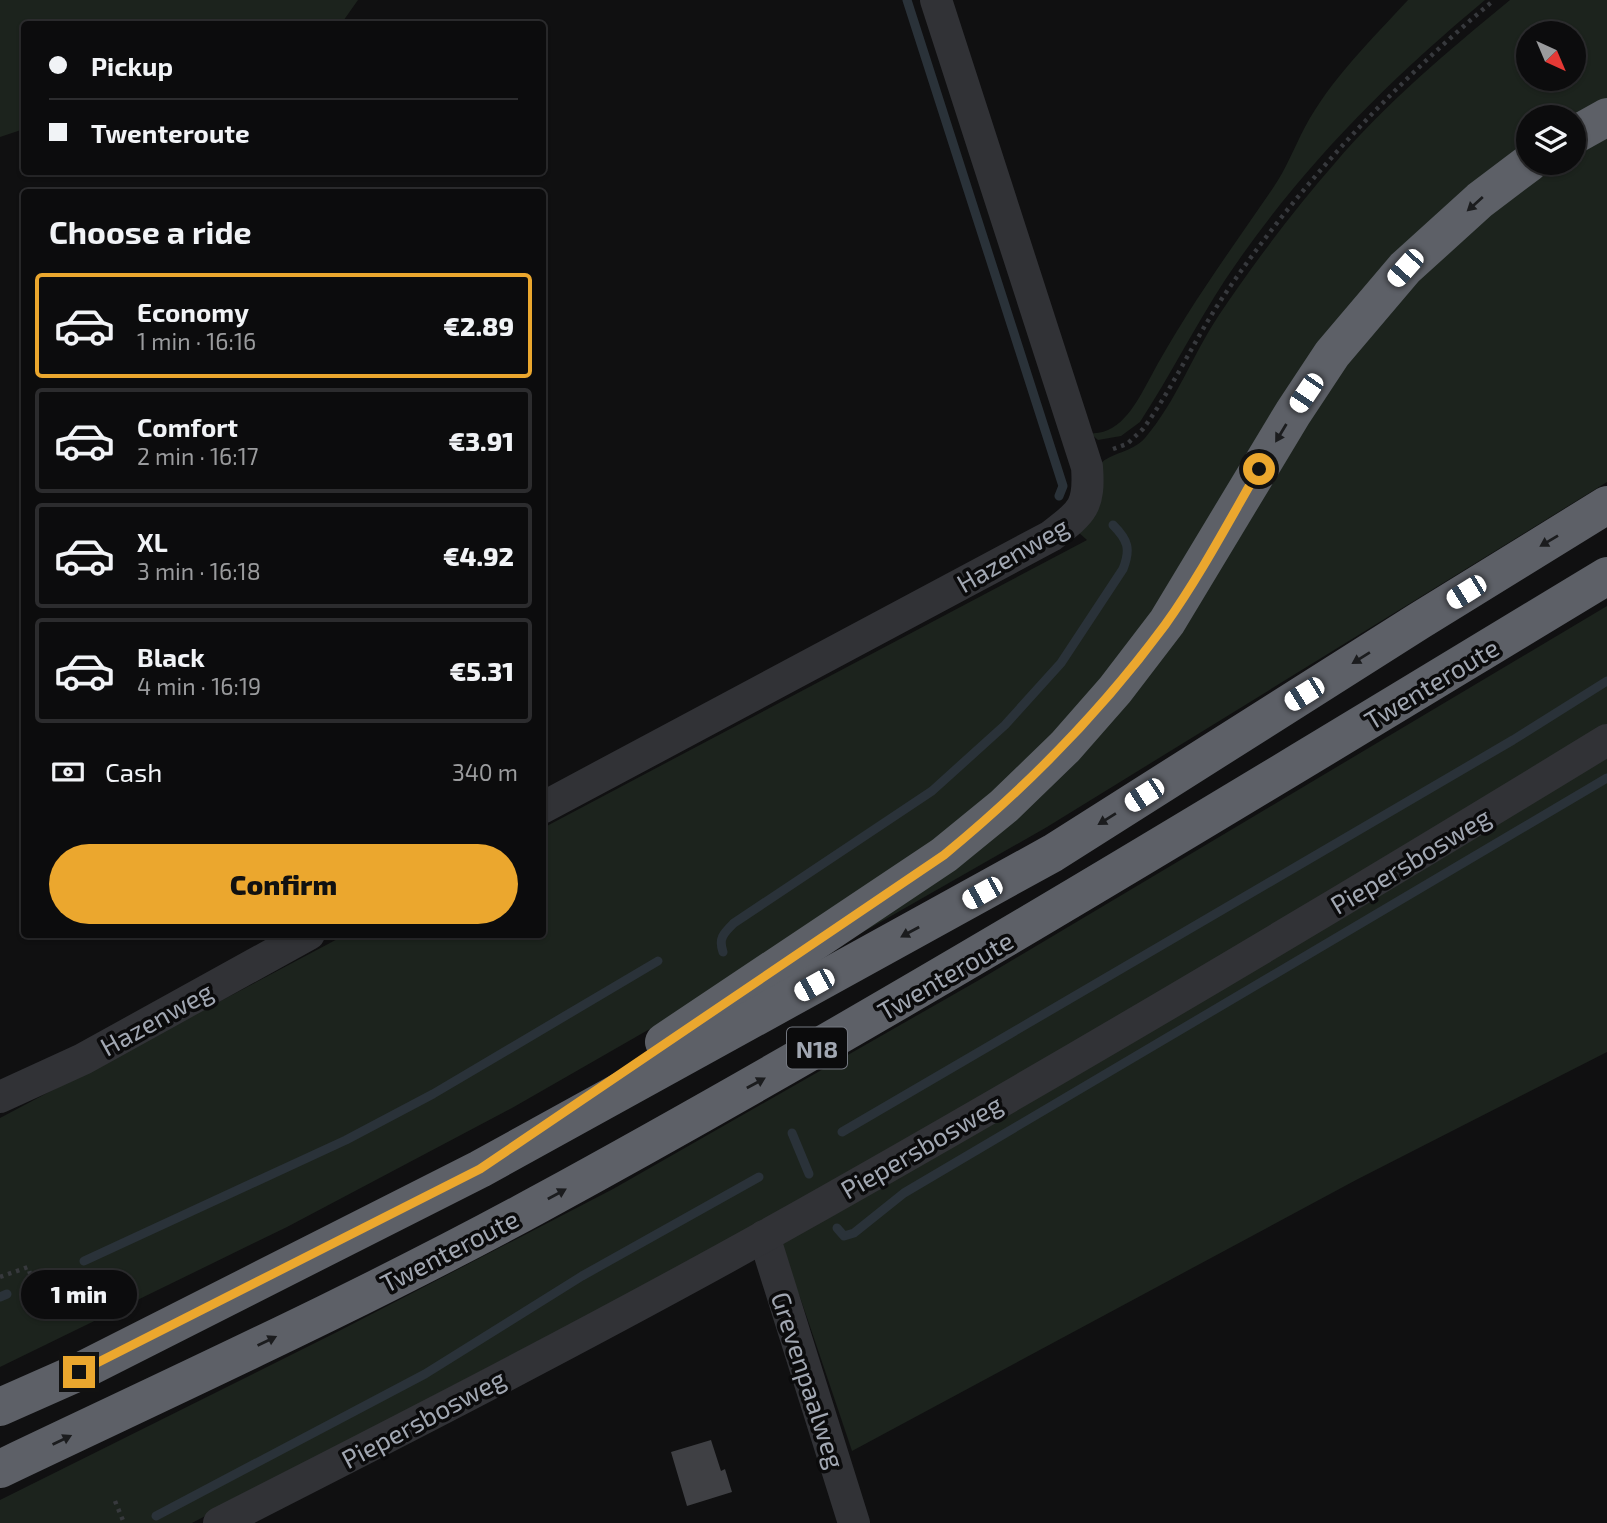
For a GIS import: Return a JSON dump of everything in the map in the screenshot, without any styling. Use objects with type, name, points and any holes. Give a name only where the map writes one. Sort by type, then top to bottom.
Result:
[{"type":"highway","points":[[1586,129],[1607,117]]},
{"type":"highway","name":"N18","points":[[480,1169],[715,1008],[884,898],[944,855],[1004,806],[1065,747],[1115,690],[1167,622],[1293,413],[1332,355],[1364,314],[1405,268],[1479,200],[1516,173]]},
{"type":"highway","name":"Twenteroute","points":[[0,1407],[79,1372],[480,1169],[1053,853],[1607,505]]},
{"type":"highway","name":"Twenteroute","points":[[0,1469],[332,1310],[546,1200],[989,949],[1607,576]]},
{"type":"street","name":"Hazenweg","points":[[546,806],[1051,536],[1077,516],[1089,494],[1084,457],[936,0]]},
{"type":"street","name":"Piepersbosweg","points":[[219,1523],[419,1422],[764,1236],[1344,901],[1607,740]]},
{"type":"street","name":"Hazenweg","points":[[0,1097],[83,1059],[302,938]]},
{"type":"street","name":"Grevenpaalweg","points":[[764,1236],[854,1523]]},
{"type":"path","points":[[1084,457],[1127,444],[1143,429],[1222,298],[1293,202],[1328,160],[1378,108],[1437,50],[1494,0]]},
{"type":"path","points":[[0,1277],[28,1267],[37,1296]]},
{"type":"path","points":[[115,1500],[124,1523]]},
{"type":"shaded area","points":[[0,0],[358,0],[343,21],[21,21],[21,130],[0,137]]},
{"type":"shaded area","points":[[1408,0],[1485,0],[1378,97],[1344,131],[1282,202],[1225,280],[1140,422],[1121,436],[1098,440],[1090,433],[1110,429],[1133,407],[1193,306],[1278,181],[1315,110],[1352,60]]},
{"type":"shaded area","points":[[1510,0],[1607,0],[1607,108],[1586,114],[1586,105],[1516,105],[1516,165],[1439,224],[1106,683],[950,836],[716,991],[512,1108],[287,1227],[0,1367],[0,1118],[339,938],[546,938],[546,826],[1087,540],[1078,532],[1100,464],[1145,438],[1175,394],[1210,330],[1260,257],[1335,163],[1397,98]]},
{"type":"shaded area","points":[[1607,132],[1607,482],[1047,827],[746,999],[1010,815],[1364,331],[1507,195],[1537,175],[1586,175],[1586,144]]},
{"type":"shaded area","points":[[1607,606],[1607,725],[1346,885],[757,1226],[192,1523],[0,1523],[0,1500],[337,1332],[613,1189],[979,980]]},
{"type":"shaded area","points":[[1607,749],[1607,1052],[1356,1180],[852,1451],[786,1263],[783,1238]]},
{"type":"building","points":[[711,1440],[721,1471],[725,1469],[732,1492],[687,1506],[671,1452]]},
{"type":"waterway","points":[[907,0],[1063,486],[1059,496]]},
{"type":"waterway","points":[[723,952],[723,936],[734,923],[932,791],[1005,725],[1061,663],[1123,569],[1127,545],[1113,525]]},
{"type":"waterway","points":[[842,1132],[1513,740],[1607,681]]},
{"type":"waterway","points":[[837,1228],[844,1236],[854,1233],[904,1193],[1607,778]]},
{"type":"waterway","points":[[84,1261],[346,1140],[433,1094],[658,961]]},
{"type":"waterway","points":[[792,1133],[809,1174]]},
{"type":"waterway","points":[[156,1516],[425,1374],[582,1276],[759,1177]]},
{"type":"waterway","points":[[0,1297],[7,1294]]},
{"type":"route","points":[[79,1372],[480,1169],[944,855],[1004,806],[1065,747],[1115,690],[1167,622],[1259,469]]}]
